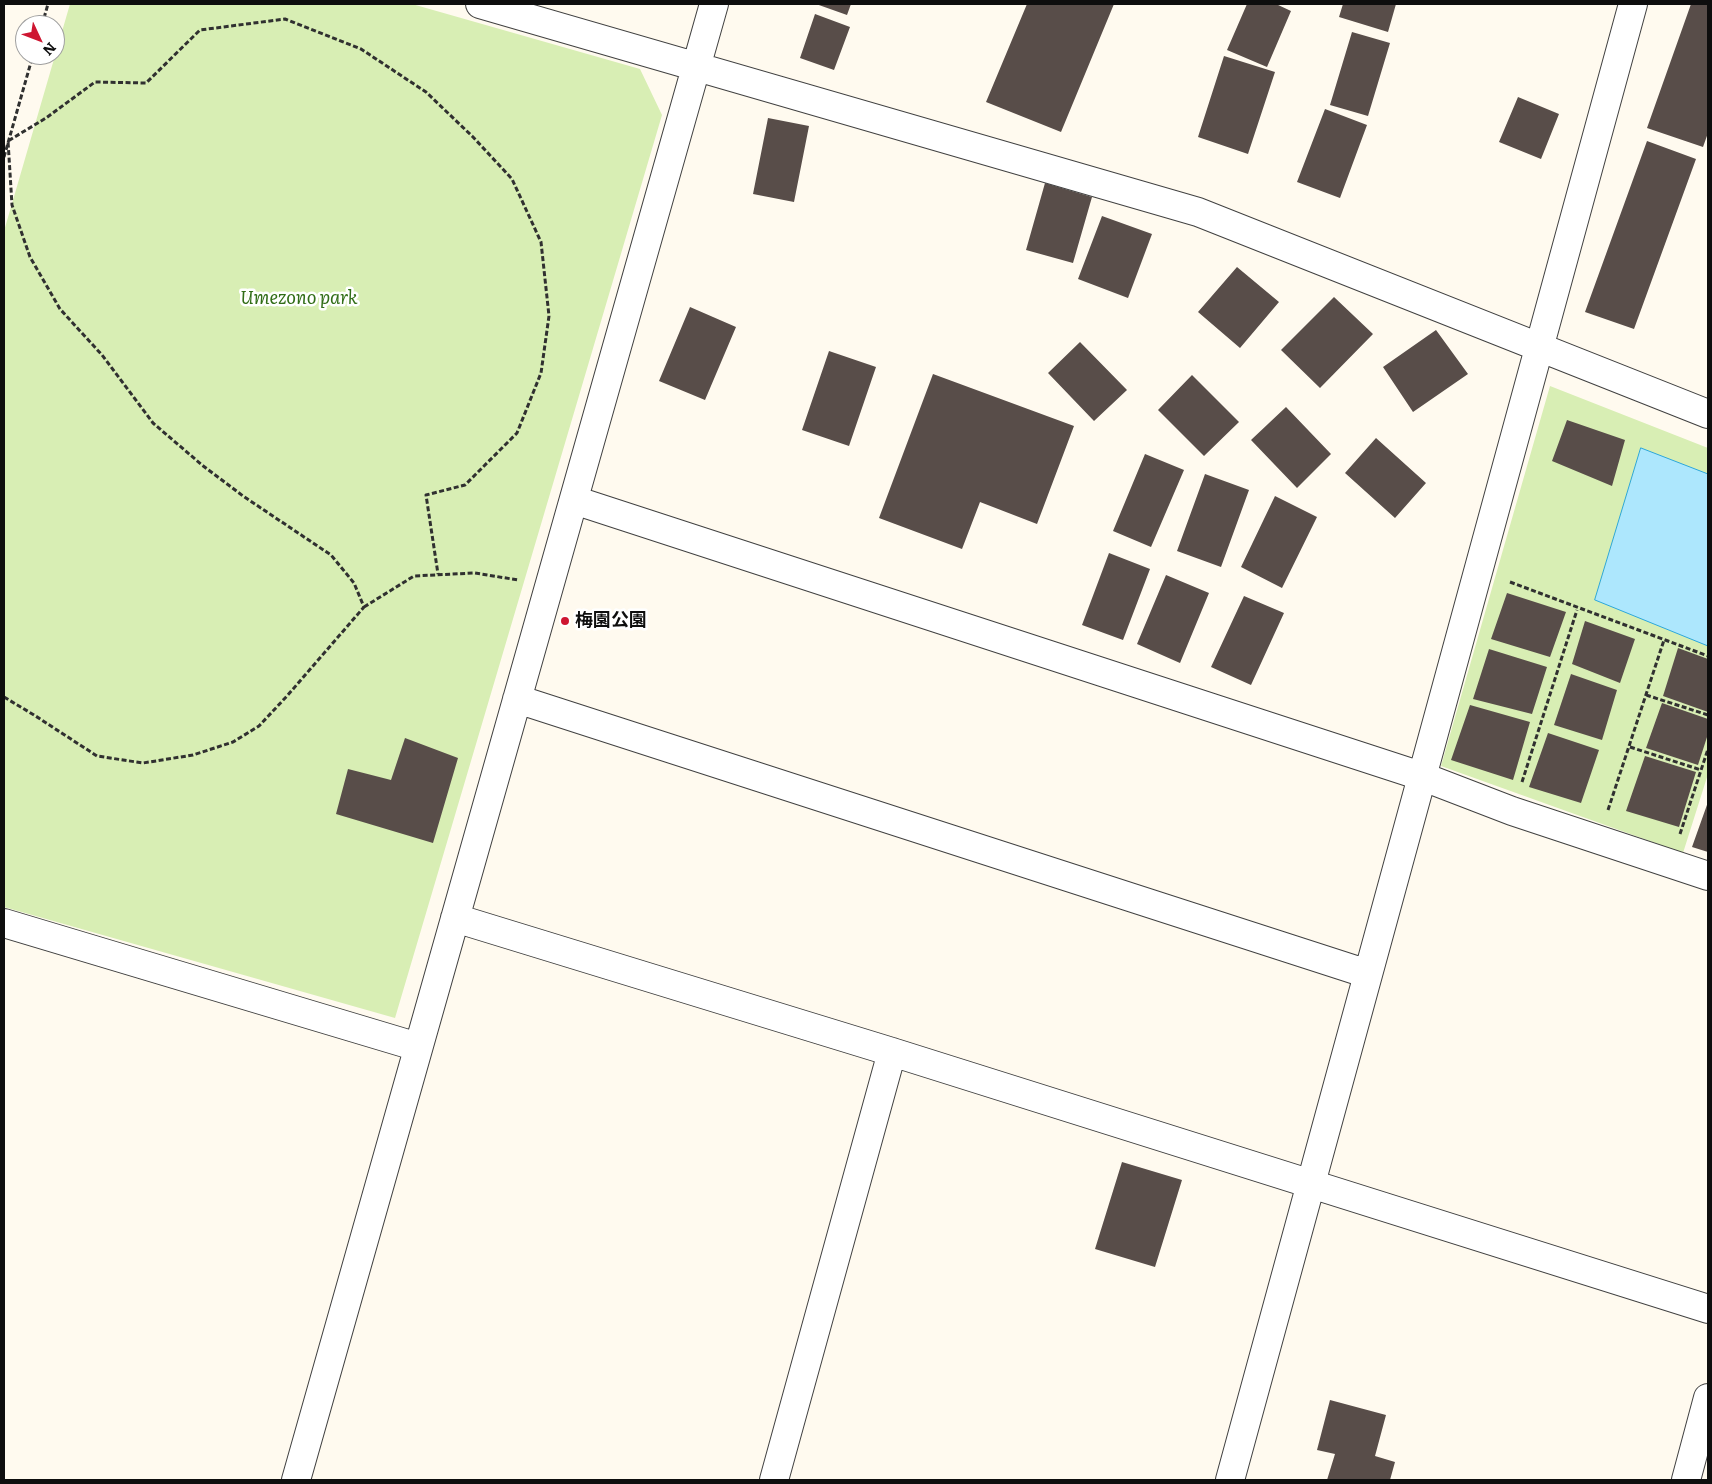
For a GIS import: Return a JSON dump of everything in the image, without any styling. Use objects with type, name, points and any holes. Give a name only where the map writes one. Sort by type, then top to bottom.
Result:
[{"type":"street","points":[[480,4],[1198,212],[1708,414]]},
{"type":"street","points":[[296,1480],[714,4]]},
{"type":"street","points":[[1230,1480],[1538,348],[1634,4]]},
{"type":"street","points":[[574,500],[1421,776],[1512,811],[1708,876]]},
{"type":"street","points":[[517,699],[1368,974]]},
{"type":"street","points":[[455,918],[892,1052],[1708,1309]]},
{"type":"street","points":[[4,923],[418,1047]]},
{"type":"street","points":[[774,1480],[892,1052]]},
{"type":"street","points":[[1686,1480],[1708,1398]]},
{"type":"path","points":[[8,141],[46,118],[95,82],[146,83],[200,30],[285,19],[361,49],[426,92],[473,137],[512,179],[541,242],[549,316],[541,373],[516,433],[465,485],[426,495],[438,574]]},
{"type":"path","points":[[4,157],[30,65]]},
{"type":"path","points":[[8,141],[12,205],[30,257],[60,308],[102,355],[153,423],[202,465],[243,496],[331,555],[354,583],[364,607]]},
{"type":"path","points":[[1478,570],[1708,656]]},
{"type":"path","points":[[4,697],[96,756],[142,763],[193,755],[233,742],[259,726],[364,607],[414,576],[476,573],[549,587]]},
{"type":"path","points":[[1512,811],[1577,610]]},
{"type":"path","points":[[1598,840],[1664,640]]},
{"type":"path","points":[[1646,695],[1708,715]]},
{"type":"path","points":[[1630,747],[1701,770]]},
{"type":"path","points":[[1670,864],[1708,749]]},
{"type":"green space","name":"Umezono park","points":[[70,4],[412,4],[640,69],[662,115],[395,1018],[4,907],[4,231],[52,65],[65,65],[65,21]]},
{"type":"green space","points":[[1550,386],[1708,448],[1708,774],[1683,853],[1441,766]]},
{"type":"water","points":[[1641,448],[1708,474],[1708,646],[1595,600]]},
{"type":"building","points":[[816,4],[851,4],[847,15]]},
{"type":"building","points":[[1027,4],[1114,4],[1061,132],[986,102]]},
{"type":"building","points":[[1247,4],[1276,4],[1291,11],[1267,67],[1227,50]]},
{"type":"building","points":[[1343,4],[1396,4],[1388,32],[1339,17]]},
{"type":"building","points":[[1691,4],[1708,4],[1708,133],[1703,147],[1647,128]]},
{"type":"building","points":[[815,14],[850,27],[834,70],[800,58]]},
{"type":"building","points":[[1352,32],[1390,43],[1368,116],[1330,105]]},
{"type":"building","points":[[1224,56],[1275,72],[1248,154],[1198,137]]},
{"type":"building","points":[[1518,97],[1559,114],[1541,159],[1499,142]]},
{"type":"building","points":[[1325,109],[1367,125],[1340,198],[1297,182]]},
{"type":"building","points":[[768,118],[809,126],[794,202],[753,194]]},
{"type":"building","points":[[1647,141],[1696,159],[1634,329],[1585,312]]},
{"type":"building","points":[[1045,183],[1092,197],[1073,263],[1026,250]]},
{"type":"building","points":[[1102,216],[1152,234],[1128,298],[1078,279]]},
{"type":"building","points":[[1237,267],[1279,302],[1240,348],[1198,312]]},
{"type":"building","points":[[1334,297],[1373,334],[1320,388],[1281,350]]},
{"type":"building","points":[[690,307],[736,327],[705,400],[659,381]]},
{"type":"building","points":[[1436,330],[1468,374],[1413,412],[1383,367]]},
{"type":"building","points":[[1080,342],[1127,390],[1094,421],[1048,373]]},
{"type":"building","points":[[829,351],[876,367],[849,446],[802,430]]},
{"type":"building","points":[[933,374],[1074,426],[1037,524],[980,502],[962,549],[879,518]]},
{"type":"building","points":[[1192,375],[1239,422],[1204,456],[1158,410]]},
{"type":"building","points":[[1286,407],[1331,454],[1297,488],[1251,440]]},
{"type":"building","points":[[1567,420],[1625,440],[1612,486],[1552,461]]},
{"type":"building","points":[[1376,438],[1426,483],[1395,518],[1345,473]]},
{"type":"building","points":[[1145,454],[1184,470],[1151,547],[1113,531]]},
{"type":"building","points":[[1205,474],[1249,490],[1221,567],[1177,551]]},
{"type":"building","points":[[1275,496],[1317,517],[1282,588],[1241,567]]},
{"type":"building","points":[[1109,553],[1150,569],[1123,640],[1082,625]]},
{"type":"building","points":[[1166,575],[1209,593],[1180,663],[1137,644]]},
{"type":"building","points":[[1507,593],[1566,612],[1550,657],[1491,639]]},
{"type":"building","points":[[1244,596],[1284,613],[1251,685],[1211,667]]},
{"type":"building","points":[[1585,621],[1635,639],[1620,683],[1572,664]]},
{"type":"building","points":[[1678,648],[1708,659],[1708,712],[1663,696]]},
{"type":"building","points":[[1489,649],[1547,667],[1532,714],[1473,699]]},
{"type":"building","points":[[1571,674],[1617,690],[1602,740],[1554,725]]},
{"type":"building","points":[[1662,703],[1708,719],[1708,734],[1698,765],[1646,748]]},
{"type":"building","points":[[1470,705],[1530,722],[1513,780],[1451,760]]},
{"type":"building","points":[[1548,733],[1599,750],[1581,803],[1529,787]]},
{"type":"building","points":[[405,738],[458,758],[433,843],[336,814],[348,769],[391,780]]},
{"type":"building","points":[[1645,756],[1696,772],[1679,827],[1626,811]]},
{"type":"building","points":[[1708,802],[1708,852],[1692,847]]},
{"type":"building","points":[[1122,1162],[1182,1180],[1155,1267],[1095,1249]]},
{"type":"building","points":[[1330,1400],[1386,1415],[1375,1456],[1395,1462],[1390,1480],[1327,1480],[1335,1454],[1317,1450]]},
{"type":"place","name":"梅園公園","points":[[565,621]]}]
